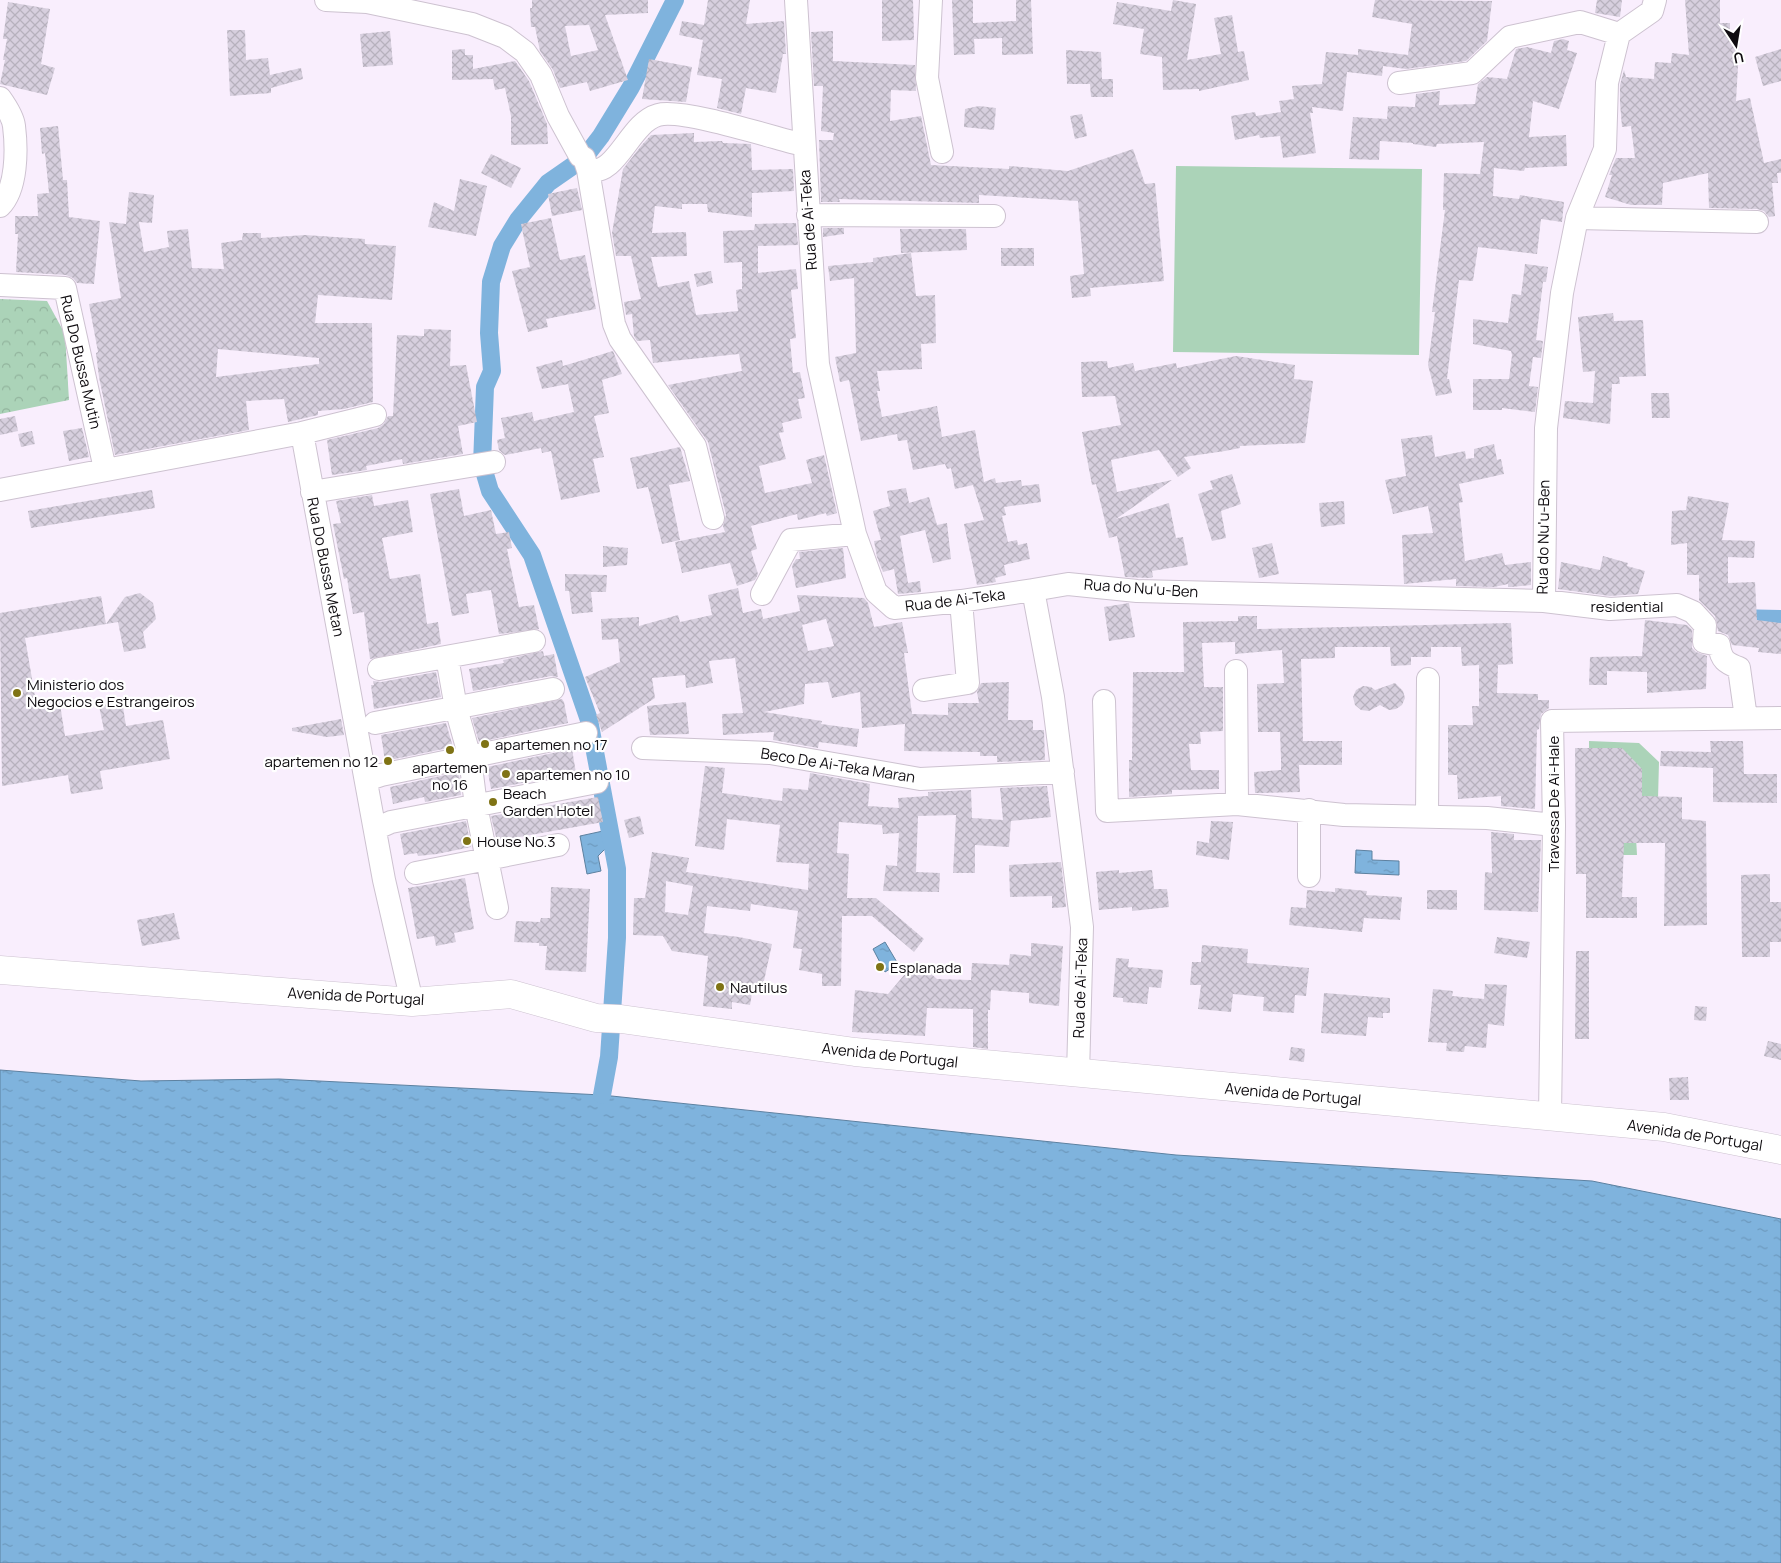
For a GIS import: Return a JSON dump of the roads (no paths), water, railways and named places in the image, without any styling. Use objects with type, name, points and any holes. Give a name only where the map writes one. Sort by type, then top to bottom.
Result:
[{"type":"main road","name":"Avenida de Portugal","points":[[0,970],[412,1002],[511,994],[608,1019],[855,1052],[1664,1128],[1781,1150]]},
{"type":"street","points":[[326,0],[367,2],[472,24],[505,37],[525,52],[541,75],[581,157],[614,324],[620,339],[695,446],[713,518]]},
{"type":"street","name":"Rua de Ai-Teka","points":[[796,0],[803,145],[818,364],[855,534],[876,592],[894,608],[961,601],[1033,590],[1053,697],[1082,928],[1078,1074]]},
{"type":"street","points":[[931,0],[927,78],[942,152]]},
{"type":"street","points":[[1399,83],[1472,73],[1510,37],[1580,22],[1619,34],[1652,11],[1655,0]]},
{"type":"street","name":"Rua do Nu'u-Ben","points":[[1033,590],[1074,584],[1137,591],[1544,601],[1546,428],[1562,293],[1577,218],[1605,149],[1607,83],[1619,34]]},
{"type":"street","points":[[0,98],[14,125],[14,175],[8,198],[0,206]]},
{"type":"street","points":[[581,157],[598,172],[608,167],[648,118],[660,114],[684,114],[803,145]]},
{"type":"street","points":[[808,215],[994,216]]},
{"type":"street","points":[[1577,218],[1757,222]]},
{"type":"street","name":"Rua Do Bussa Mutin","points":[[0,285],[66,288],[105,469]]},
{"type":"street","points":[[0,490],[302,433],[376,415]]},
{"type":"street","name":"Rua Do Bussa Metan","points":[[302,433],[375,829],[412,1002]]},
{"type":"street","points":[[312,492],[494,462]]},
{"type":"street","points":[[762,594],[791,540],[855,534]]},
{"type":"street","points":[[924,690],[968,683],[961,601]]},
{"type":"street","name":"residential","points":[[1544,601],[1610,609],[1677,605],[1693,612],[1705,625],[1704,642],[1719,645],[1721,657],[1727,664],[1739,668],[1746,718]]},
{"type":"street","points":[[379,669],[534,641]]},
{"type":"street","points":[[447,656],[456,708],[470,758],[476,806],[497,908]]},
{"type":"street","points":[[1236,671],[1237,804]]},
{"type":"street","points":[[1427,816],[1428,679]]},
{"type":"street","points":[[375,723],[553,689]]},
{"type":"street","points":[[1104,701],[1107,811],[1237,804],[1344,815],[1487,818],[1554,825]]},
{"type":"street","name":"Travessa De Ai-Hale","points":[[1550,1117],[1554,825],[1552,721],[1781,718]]},
{"type":"street","points":[[366,780],[381,775],[586,734]]},
{"type":"street","name":"Beco De Ai-Teka Maran","points":[[643,748],[770,753],[920,779],[1063,772]]},
{"type":"street","points":[[375,829],[390,823],[597,782]]},
{"type":"street","points":[[1309,810],[1309,876]]},
{"type":"street","points":[[416,873],[558,845]]},
{"type":"water","points":[[603,831],[606,848],[598,856],[601,871],[587,874],[580,836]]},
{"type":"water","points":[[1356,850],[1372,851],[1372,860],[1399,861],[1399,875],[1355,873]]},
{"type":"water","points":[[885,942],[898,964],[885,972],[873,949]]},
{"type":"water","points":[[0,1070],[141,1081],[279,1079],[602,1095],[1176,1155],[1592,1181],[1781,1219],[1781,1563],[0,1563]]},
{"type":"waterway","points":[[602,1095],[609,1057],[617,938],[617,869],[589,720],[532,555],[490,491],[482,464],[485,387],[492,371],[489,333],[491,282],[502,246],[518,220],[548,183],[584,158],[601,136],[631,87],[675,0]]},
{"type":"waterway","points":[[1734,618],[1781,619]]},
{"type":"place","name":"Ministerio dos Negocios e Estrangeiros","points":[[17,693]]},
{"type":"place","name":"apartemen no 17","points":[[485,744]]},
{"type":"place","name":"apartemen no 16","points":[[450,750]]},
{"type":"place","name":"apartemen no 12","points":[[388,761]]},
{"type":"place","name":"apartemen no 10","points":[[506,774]]},
{"type":"place","name":"Beach Garden Hotel","points":[[493,802]]},
{"type":"place","name":"House No.3","points":[[467,841]]},
{"type":"place","name":"Esplanada","points":[[880,967]]},
{"type":"place","name":"Nautilus","points":[[720,987]]}]
